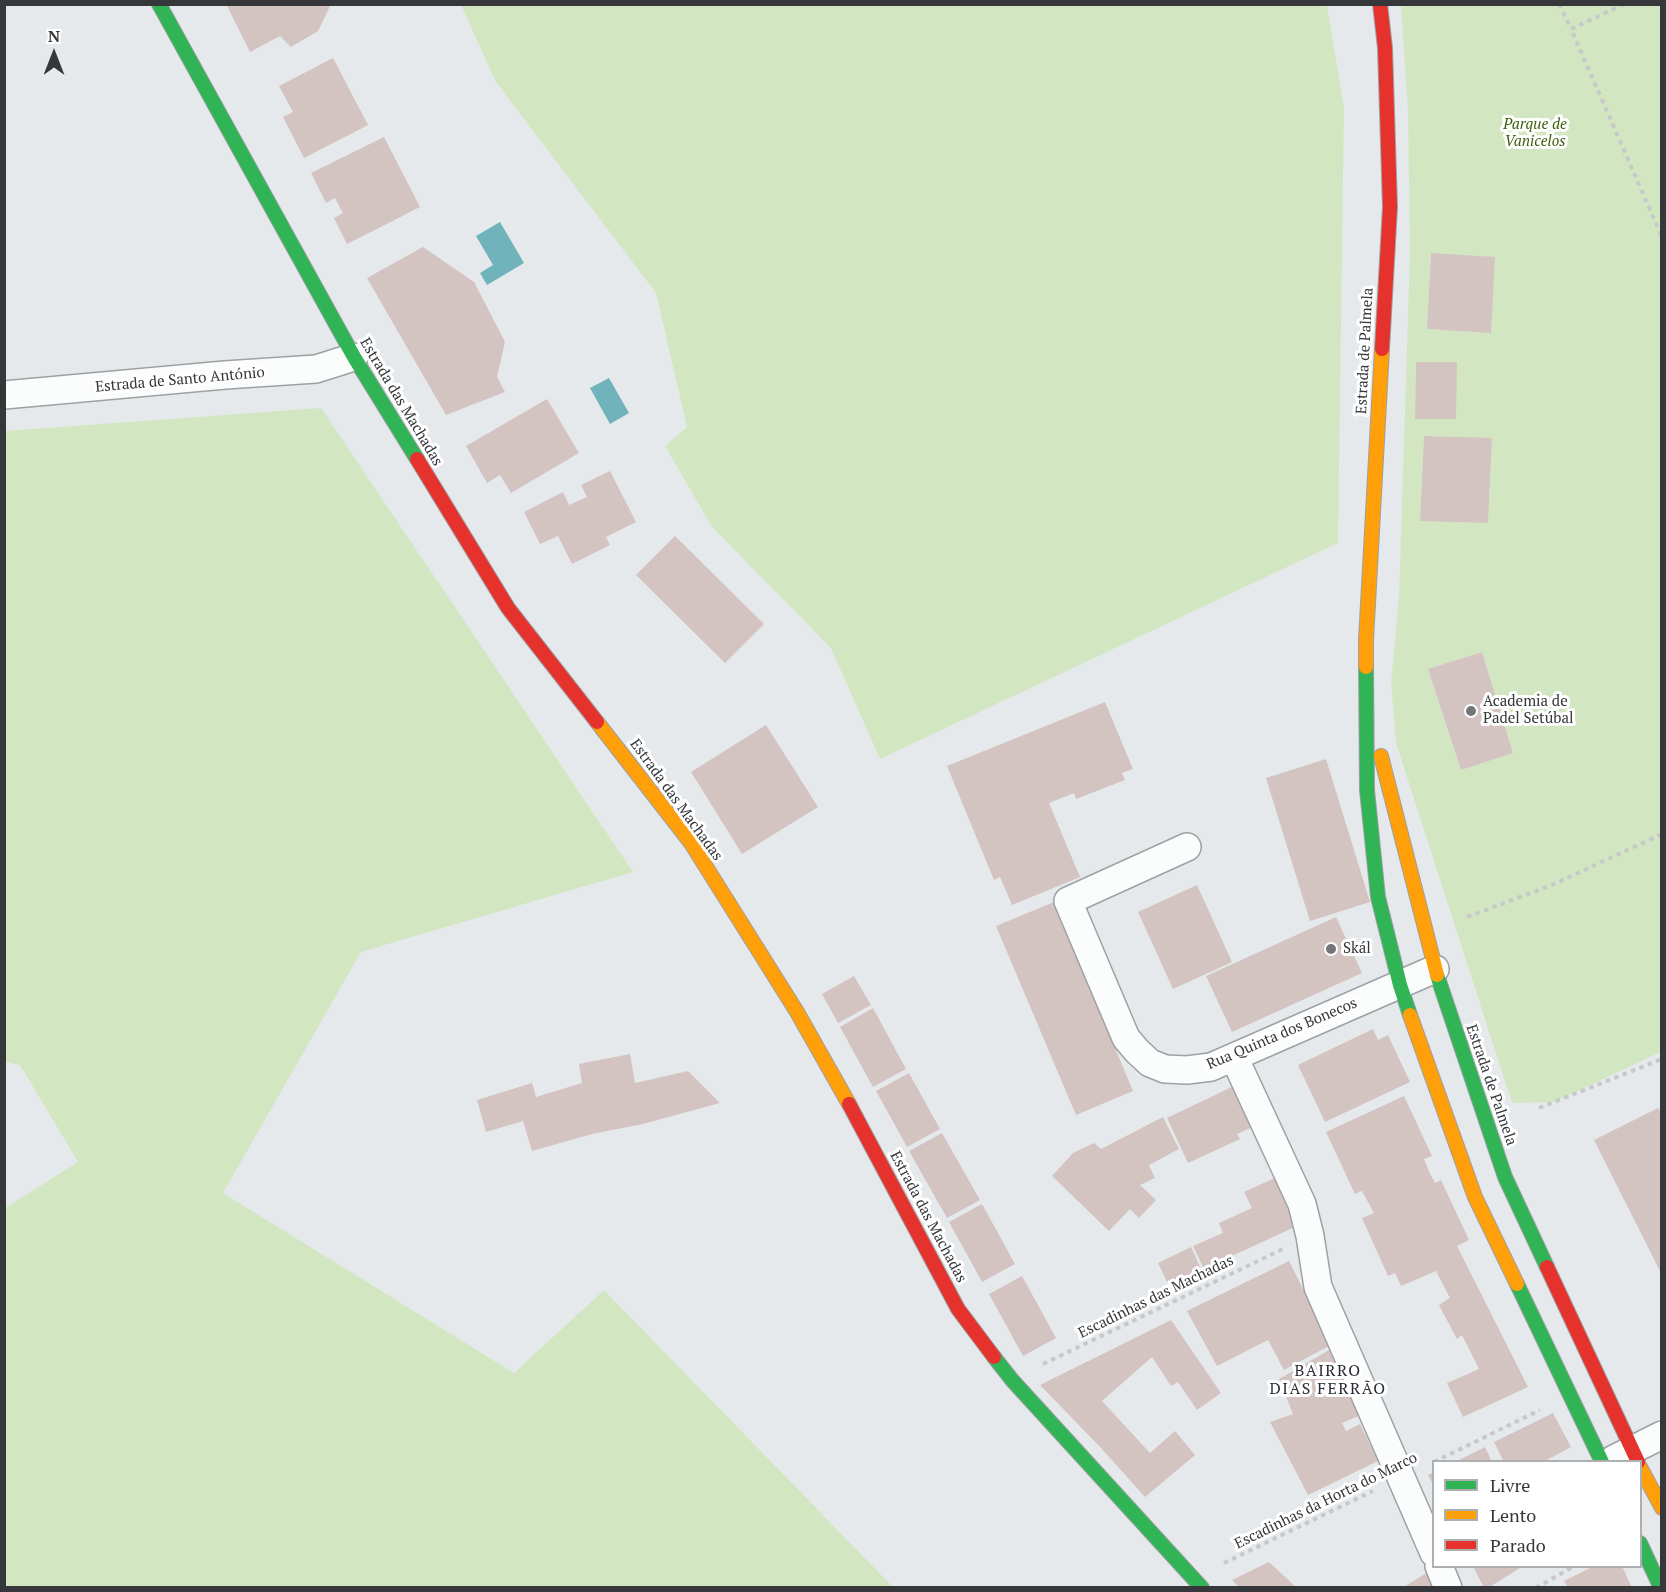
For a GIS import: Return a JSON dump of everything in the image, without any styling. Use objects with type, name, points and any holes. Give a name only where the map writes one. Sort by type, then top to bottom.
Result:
[{"type":"street","name":"Estrada das Machadas","points":[[159,4],[354,357],[508,608],[691,843],[803,1022],[958,1309],[1012,1380],[1202,1587]]},
{"type":"street","name":"Estrada de Palmela","points":[[1380,4],[1385,48],[1390,207],[1366,640],[1367,790],[1378,897],[1400,985],[1475,1197],[1602,1460]]},
{"type":"street","name":"Estrada de Santo António","points":[[4,395],[316,369],[354,357]]},
{"type":"street","name":"Estrada de Palmela","points":[[1367,699],[1435,969],[1505,1177],[1630,1460]]},
{"type":"street","name":"Rua Quinta dos Bonecos","points":[[1187,847],[1068,901],[1126,1038],[1150,1063],[1165,1069],[1187,1070],[1211,1067],[1435,969]]},
{"type":"street","points":[[1234,1057],[1302,1204],[1318,1287],[1432,1548]]},
{"type":"street","points":[[1630,1460],[1662,1435]]},
{"type":"street","name":"Estrada de Palmela","points":[[1642,1478],[1662,1508]]},
{"type":"street","points":[[1642,1545],[1661,1587]]},
{"type":"street","points":[[1440,1568],[1448,1587]]},
{"type":"path","points":[[1559,4],[1662,237]]},
{"type":"path","points":[[1571,29],[1624,4]]},
{"type":"path","points":[[1467,917],[1552,885],[1662,834]]},
{"type":"path","points":[[1539,1108],[1662,1059]]},
{"type":"path","name":"Escadinhas das Machadas","points":[[1012,1380],[1310,1236]]},
{"type":"path","name":"Escadinhas da Horta do Marco","points":[[1438,1460],[1570,1395]]},
{"type":"path","name":"Escadinhas da Horta do Marco","points":[[1228,1561],[1432,1463]]},
{"type":"path","points":[[1536,1587],[1570,1568]]},
{"type":"green space","points":[[461,5],[1327,5],[1344,108],[1338,543],[880,759],[831,648],[712,527],[665,446],[687,427],[656,293],[496,82]]},
{"type":"green space","name":"Parque de Vanicelos","points":[[1401,5],[1661,5],[1661,1052],[1554,1102],[1512,1103],[1396,743],[1391,683],[1399,597],[1410,252],[1408,113]],"holes":[[[1431,254],[1495,258],[1490,333],[1427,329]],[[1416,362],[1456,362],[1456,419],[1415,419]],[[1424,436],[1492,439],[1488,523],[1420,520]],[[1482,652],[1513,753],[1461,770],[1428,669]]]},
{"type":"green space","points":[[321,408],[633,872],[361,952],[223,1193],[514,1373],[604,1290],[893,1587],[5,1587],[5,1208],[78,1162],[20,1065],[5,1062],[5,431]]},
{"type":"water","points":[[500,222],[524,263],[487,285],[480,273],[493,265],[476,236]]},
{"type":"water","points":[[609,378],[629,413],[610,424],[590,388]]},
{"type":"building","points":[[226,4],[331,4],[318,31],[291,47],[280,36],[250,52]]},
{"type":"building","points":[[333,58],[368,125],[304,158],[283,117],[293,112],[279,86]]},
{"type":"building","points":[[384,137],[420,207],[347,244],[334,218],[343,213],[335,198],[326,203],[311,173]]},
{"type":"building","points":[[423,247],[474,282],[505,342],[497,377],[505,392],[446,415],[367,278]]},
{"type":"building","points":[[1431,253],[1495,257],[1491,333],[1427,329]]},
{"type":"building","points":[[1416,362],[1457,362],[1456,419],[1415,419]]},
{"type":"building","points":[[547,399],[579,453],[511,493],[500,475],[487,483],[466,446]]},
{"type":"building","points":[[1424,436],[1492,438],[1488,523],[1420,521]]},
{"type":"building","points":[[610,471],[636,522],[606,537],[610,545],[572,564],[558,536],[540,544],[524,512],[563,492],[569,505],[587,497],[581,485]]},
{"type":"building","points":[[675,536],[764,624],[725,663],[636,575]]},
{"type":"building","name":"Academia de Padel Setúbal","points":[[1482,652],[1513,753],[1461,770],[1428,669]]},
{"type":"building","points":[[1105,702],[1133,769],[1122,773],[1125,780],[1076,799],[1074,793],[1049,803],[1080,877],[1012,905],[1000,877],[994,880],[947,766]]},
{"type":"building","points":[[766,725],[818,807],[742,854],[691,772]]},
{"type":"building","points":[[1326,759],[1370,902],[1310,921],[1266,778]]},
{"type":"building","points":[[1197,885],[1232,962],[1173,989],[1138,912]]},
{"type":"building","points":[[1054,902],[1133,1091],[1076,1115],[996,926]]},
{"type":"building","points":[[1336,917],[1362,973],[1232,1032],[1206,976]]},
{"type":"building","points":[[854,976],[871,1005],[838,1023],[822,994]]},
{"type":"building","points":[[873,1008],[906,1069],[873,1087],[840,1027]]},
{"type":"building","points":[[1373,1029],[1378,1040],[1388,1035],[1410,1082],[1325,1122],[1298,1065]]},
{"type":"building","points":[[630,1054],[635,1083],[688,1071],[720,1103],[532,1151],[523,1121],[486,1132],[477,1100],[532,1083],[536,1097],[582,1083],[579,1064]]},
{"type":"building","points":[[909,1073],[940,1129],[907,1147],[876,1091]]},
{"type":"building","points":[[1236,1085],[1255,1126],[1237,1134],[1240,1139],[1188,1163],[1167,1118]]},
{"type":"building","points":[[1404,1096],[1432,1156],[1424,1159],[1430,1174],[1435,1183],[1441,1180],[1469,1240],[1457,1246],[1528,1387],[1463,1417],[1447,1383],[1479,1369],[1462,1335],[1457,1339],[1439,1305],[1450,1298],[1436,1271],[1401,1286],[1395,1273],[1388,1276],[1362,1218],[1374,1213],[1362,1191],[1355,1194],[1326,1132]]},
{"type":"building","points":[[1658,1108],[1662,1114],[1662,1275],[1594,1140]]},
{"type":"building","points":[[1163,1117],[1179,1149],[1149,1165],[1155,1178],[1140,1185],[1156,1200],[1139,1218],[1130,1209],[1109,1231],[1052,1176],[1073,1153],[1094,1143],[1101,1149]]},
{"type":"building","points":[[942,1133],[980,1200],[947,1218],[909,1151]]},
{"type":"building","points":[[1277,1177],[1299,1225],[1204,1269],[1193,1246],[1223,1233],[1219,1223],[1252,1208],[1244,1192]]},
{"type":"building","points":[[982,1204],[1015,1264],[982,1282],[949,1222]]},
{"type":"building","points":[[1191,1247],[1202,1271],[1169,1286],[1158,1263]]},
{"type":"building","points":[[1289,1261],[1331,1345],[1284,1370],[1268,1340],[1217,1366],[1187,1311]]},
{"type":"building","points":[[1022,1276],[1056,1338],[1023,1356],[989,1294]]},
{"type":"building","points":[[1171,1320],[1221,1393],[1197,1410],[1178,1382],[1171,1386],[1152,1357],[1102,1401],[1150,1453],[1175,1431],[1195,1455],[1145,1497],[1040,1385]]},
{"type":"building","points":[[1331,1349],[1349,1387],[1346,1389],[1359,1416],[1342,1423],[1346,1431],[1360,1424],[1378,1461],[1308,1495],[1270,1422],[1293,1414],[1279,1379]]},
{"type":"building","points":[[1553,1413],[1571,1447],[1547,1460],[1503,1460],[1494,1442]]},
{"type":"building","points":[[1485,1447],[1491,1460],[1459,1460]]},
{"type":"building","points":[[1269,1562],[1297,1588],[1240,1588],[1232,1580]]},
{"type":"building","points":[[1474,1568],[1520,1568],[1488,1588],[1484,1588]]},
{"type":"building","points":[[1590,1568],[1623,1568],[1632,1588],[1568,1588],[1564,1581]]},
{"type":"building","points":[[1433,1569],[1441,1588],[1402,1588]]},
{"type":"traffic: fast","points":[[159,4],[354,357],[417,459]]},
{"type":"traffic: fast","points":[[1366,667],[1367,790],[1378,897],[1410,1015]]},
{"type":"traffic: fast","points":[[1437,975],[1505,1177],[1547,1267]]},
{"type":"traffic: fast","points":[[1517,1284],[1601,1460]]},
{"type":"traffic: fast","points":[[994,1357],[1012,1380],[1202,1588]]},
{"type":"traffic: fast","points":[[1642,1547],[1661,1588]]},
{"type":"traffic: slow","points":[[1366,667],[1382,349]]},
{"type":"traffic: slow","points":[[597,722],[691,843],[797,1012],[849,1104]]},
{"type":"traffic: slow","points":[[1381,756],[1437,975]]},
{"type":"traffic: slow","points":[[1410,1015],[1475,1197],[1517,1284]]},
{"type":"traffic: slow","points":[[1642,1471],[1662,1508]]},
{"type":"traffic: jam","points":[[1380,4],[1385,48],[1390,207],[1382,349]]},
{"type":"traffic: jam","points":[[417,459],[508,608],[597,722]]},
{"type":"traffic: jam","points":[[849,1104],[958,1309],[994,1357]]},
{"type":"traffic: jam","points":[[1547,1267],[1637,1460]]},
{"type":"place","name":"Academia de Padel Setúbal","points":[[1471,711]]},
{"type":"place","name":"Skál","points":[[1331,949]]},
{"type":"district","name":"BAIRRO DIAS FERRÃO","points":[[1328,1380]]}]
